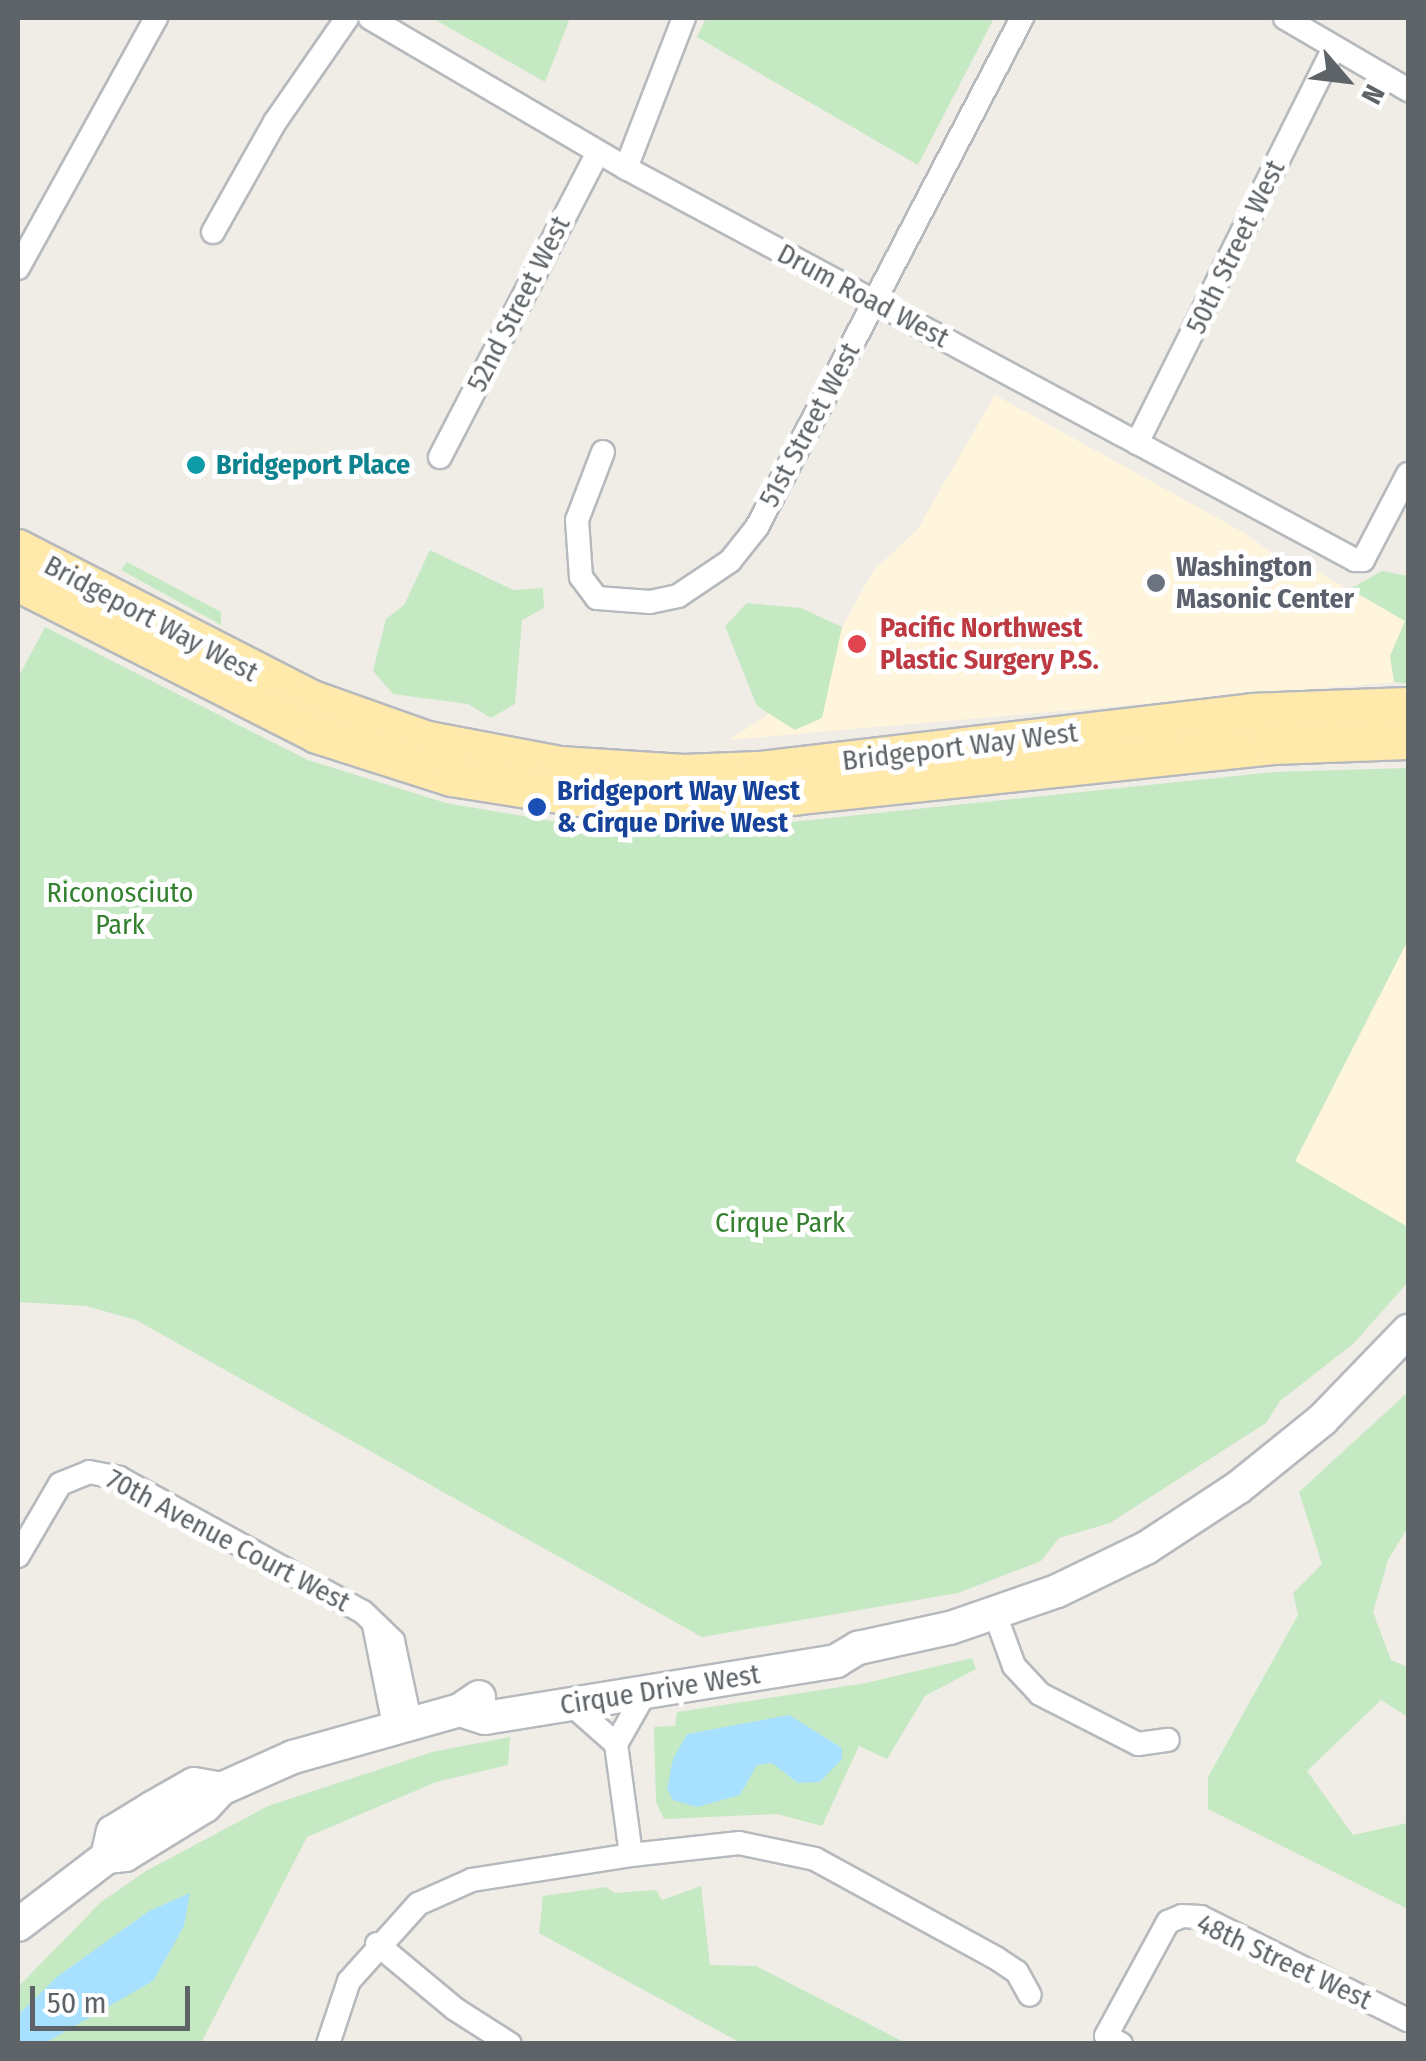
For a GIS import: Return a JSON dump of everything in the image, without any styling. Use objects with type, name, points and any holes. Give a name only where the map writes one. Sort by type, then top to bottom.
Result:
[{"type":"main road","name":"Bridgeport Way West","points":[[18,549],[312,700],[428,740],[560,766],[684,774],[759,771],[1252,713],[1408,707]]},
{"type":"main road","name":"Bridgeport Way West","points":[[18,582],[316,734],[452,777],[591,799],[726,803],[1273,744],[1408,740]]},
{"type":"main road","name":"Cirque Drive West","points":[[460,1710],[485,1718],[836,1662],[858,1648],[996,1614],[1087,1578],[1201,1513],[1322,1420],[1408,1331]]},
{"type":"main road","name":"Cirque Drive West","points":[[18,1926],[107,1856],[125,1854],[206,1806],[221,1790],[293,1757],[402,1723],[460,1710],[478,1698],[519,1689],[830,1641],[858,1648]]},
{"type":"street","points":[[18,268],[156,18]]},
{"type":"street","points":[[213,232],[284,108],[347,18]]},
{"type":"street","name":"Drum Road West","points":[[370,18],[626,168],[1328,548],[1363,560],[1408,474]]},
{"type":"street","points":[[626,168],[684,18]]},
{"type":"street","name":"51st Street West","points":[[602,452],[577,520],[581,577],[596,598],[650,602],[706,582],[756,527],[1022,18]]},
{"type":"street","points":[[1285,18],[1333,50],[1408,90]]},
{"type":"street","name":"50th Street West","points":[[1138,443],[1333,50]]},
{"type":"street","name":"52nd Street West","points":[[440,457],[598,152]]},
{"type":"street","name":"70th Avenue Court West","points":[[18,1556],[51,1494],[76,1476],[99,1472],[119,1478],[349,1602],[395,1644],[402,1723]]},
{"type":"street","points":[[996,1614],[1014,1666],[1040,1694],[1138,1744],[1168,1740]]},
{"type":"street","points":[[631,1854],[616,1744],[645,1693]]},
{"type":"street","points":[[571,1704],[616,1744]]},
{"type":"street","points":[[328,2044],[346,1986],[377,1944],[411,1909],[453,1885],[631,1854],[739,1843],[815,1859],[996,1958],[1017,1972],[1030,1995]]},
{"type":"street","name":"48th Street West","points":[[1113,2040],[1168,1922],[1192,1916],[1408,2020]]},
{"type":"street","points":[[377,1944],[455,2009],[510,2044]]},
{"type":"shaded area","points":[[995,395],[1241,531],[1294,568],[1309,567],[1405,621],[1390,656],[1394,682],[729,740],[772,712],[824,660],[873,571],[917,530]]},
{"type":"shaded area","points":[[1408,940],[1408,1227],[1295,1162]]},
{"type":"green space","points":[[432,18],[570,18],[545,82]]},
{"type":"green space","points":[[706,18],[994,18],[918,165],[697,37]]},
{"type":"green space","points":[[430,550],[513,590],[543,588],[544,608],[522,620],[515,704],[491,718],[468,704],[393,694],[373,671],[386,619],[404,605]]},
{"type":"green space","points":[[127,562],[221,612],[221,625],[121,570]]},
{"type":"green space","points":[[1382,571],[1408,576],[1408,684],[1394,682],[1390,656],[1405,621],[1350,589]]},
{"type":"green space","points":[[747,603],[801,608],[842,627],[822,718],[795,730],[757,706],[725,626]]},
{"type":"green space","name":"Cirque Park","points":[[45,627],[308,760],[446,803],[569,824],[724,829],[1274,772],[1408,768],[1408,940],[1295,1161],[1408,1227],[1408,1282],[1354,1343],[1280,1401],[1266,1423],[1110,1523],[1059,1538],[1041,1561],[958,1593],[702,1637],[136,1320],[86,1306],[18,1302],[18,678]]},
{"type":"green space","points":[[1408,1392],[1408,1527],[1388,1560],[1373,1612],[1391,1660],[1408,1667],[1408,1717],[1381,1700],[1307,1771],[1353,1835],[1408,1823],[1408,1909],[1208,1809],[1208,1777],[1298,1615],[1293,1593],[1322,1564],[1299,1492]]},
{"type":"green space","points":[[972,1658],[976,1669],[925,1696],[887,1759],[859,1746],[822,1826],[777,1814],[664,1819],[656,1802],[654,1727],[675,1726],[677,1712],[866,1683]]},
{"type":"green space","points":[[510,1737],[508,1765],[436,1782],[307,1837],[201,2043],[18,2044],[18,1987],[101,1902],[146,1871],[268,1806],[432,1752]]},
{"type":"green space","points":[[701,1886],[710,1965],[756,1966],[906,2043],[741,2043],[539,1933],[543,1896],[606,1887],[615,1893],[656,1890],[662,1900]]},
{"type":"water","points":[[789,1715],[842,1748],[842,1759],[820,1782],[798,1783],[772,1763],[757,1765],[740,1795],[697,1807],[673,1800],[667,1789],[673,1759],[687,1734]]},
{"type":"water","points":[[190,1893],[184,1926],[153,1981],[45,2043],[18,2043],[18,2015],[58,1976],[149,1911]]},
{"type":"place","name":"Bridgeport Place","points":[[196,465]]},
{"type":"place","name":"Washington Masonic Center","points":[[1156,583]]},
{"type":"place","name":"Pacific Northwest Plastic Surgery P.S.","points":[[857,644]]},
{"type":"place","name":"Bridgeport Way West & Cirque Drive West","points":[[537,807]]},
{"type":"park label","name":"Riconosciuto Park","points":[[120,909]]}]
